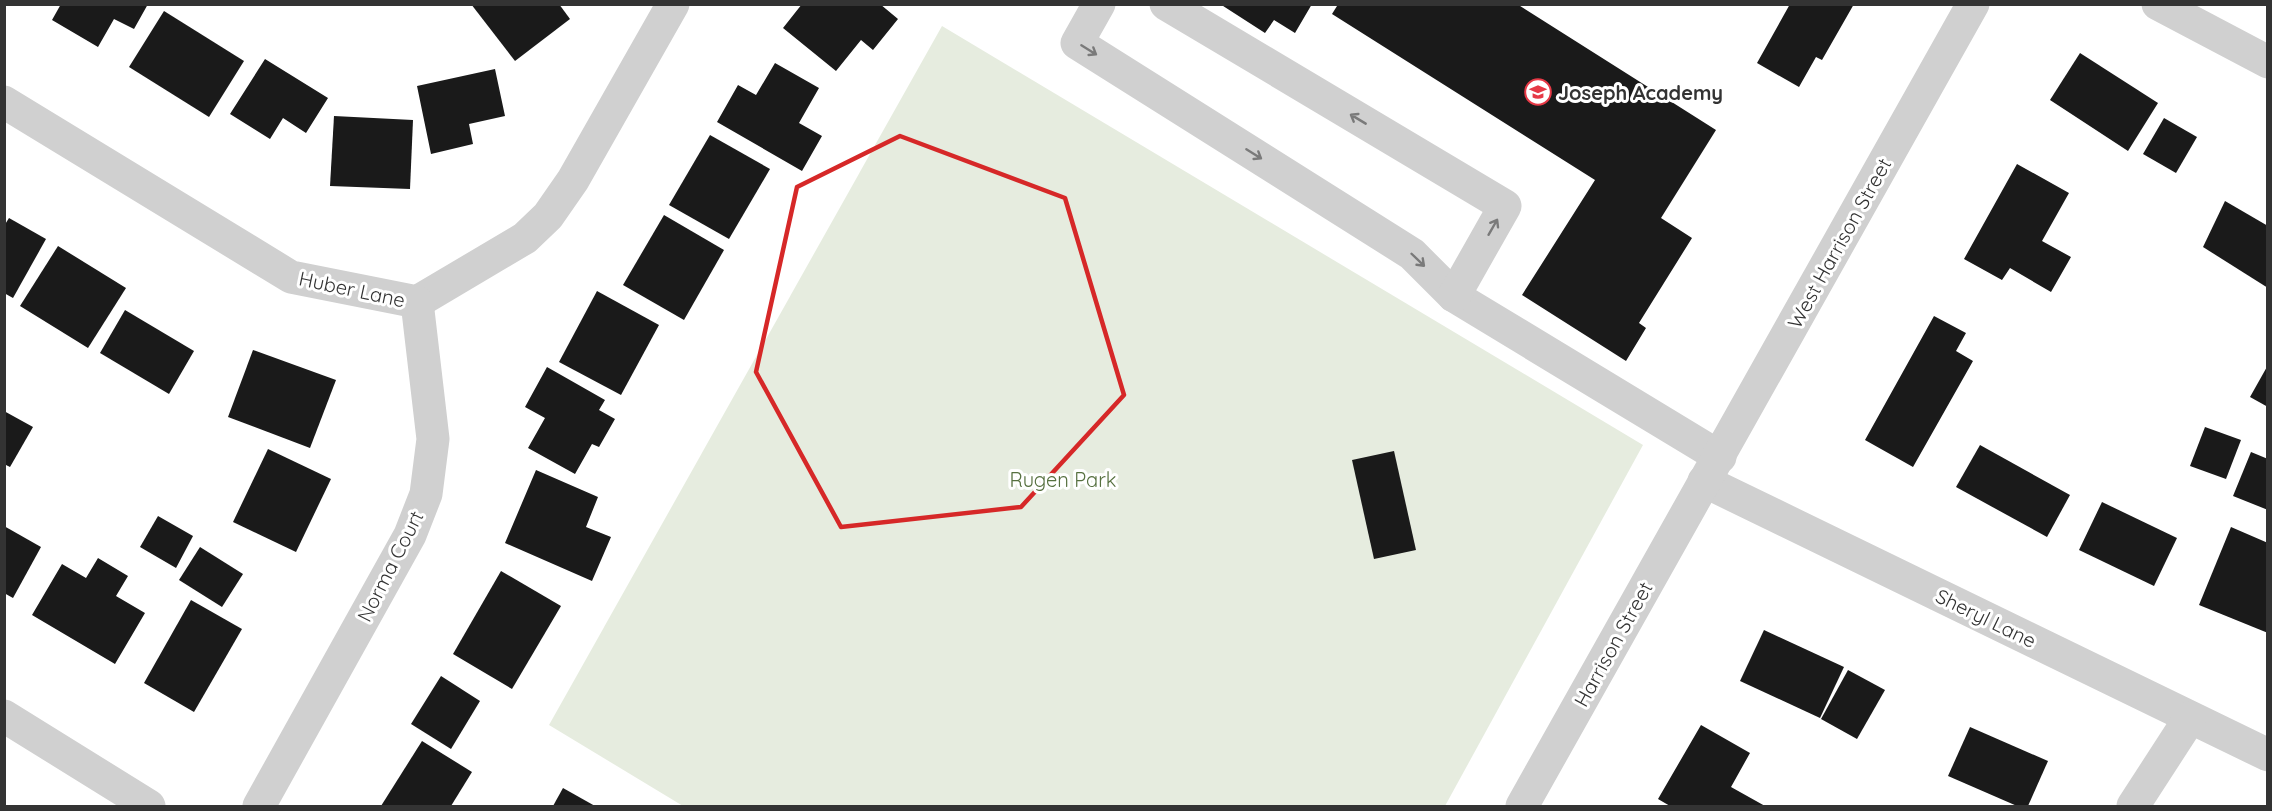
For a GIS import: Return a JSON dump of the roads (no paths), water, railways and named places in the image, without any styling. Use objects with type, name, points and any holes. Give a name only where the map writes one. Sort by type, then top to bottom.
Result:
[{"type":"street","name":"Huber Lane","points":[[4,102],[291,277],[417,302],[525,238],[548,216],[573,180],[673,4]]},
{"type":"street","name":"Sheryl Lane","points":[[1099,4],[1077,43],[1412,254],[1454,296],[1712,469],[2190,718],[2268,755]]},
{"type":"street","points":[[1166,4],[1505,206],[1454,296]]},
{"type":"street","name":"West Harrison Street","points":[[1712,469],[1973,4]]},
{"type":"street","points":[[2158,4],[2268,62]]},
{"type":"street","name":"Norma Court","points":[[259,807],[410,535],[426,494],[433,439],[417,302]]},
{"type":"street","name":"Harrison Street","points":[[1522,807],[1712,469]]},
{"type":"street","points":[[4,716],[149,807]]},
{"type":"street","points":[[2133,807],[2190,718]]},
{"type":"place","name":"Joseph Academy","points":[[1538,92]]},
{"type":"park label","name":"Rugen Park","points":[[1063,479]]}]
